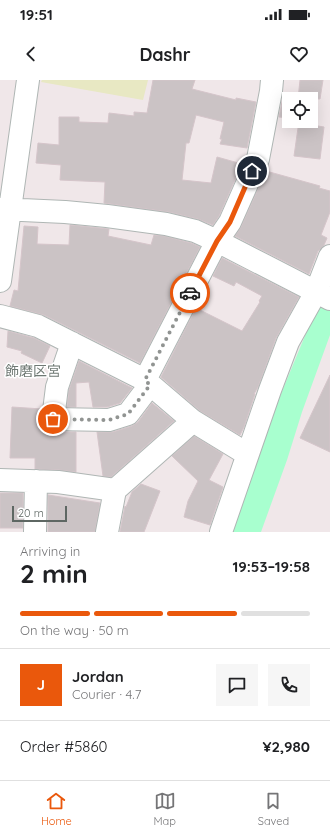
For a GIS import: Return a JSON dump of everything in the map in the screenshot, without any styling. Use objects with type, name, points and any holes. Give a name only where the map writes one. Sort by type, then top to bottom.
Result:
[{"type":"street","points":[[0,281],[5,210],[28,80]]},
{"type":"street","points":[[72,343],[57,388],[53,419],[109,420],[128,414],[148,383],[217,241],[230,222],[258,159],[272,91],[272,80]]},
{"type":"street","points":[[5,210],[65,212],[108,216],[158,223],[195,231],[323,295]]},
{"type":"street","points":[[222,532],[270,390],[288,342],[323,295],[330,256]]},
{"type":"street","points":[[0,316],[38,326],[148,383],[193,421],[248,454]]},
{"type":"street","points":[[107,532],[115,490],[193,421]]},
{"type":"street","points":[[0,480],[58,482],[115,490]]},
{"type":"street","points":[[35,532],[36,481]]},
{"type":"shaded area","points":[[42,80],[148,80],[143,100],[41,82]]},
{"type":"shaded area","points":[[330,285],[330,335],[261,532],[229,532],[278,401],[314,314]]},
{"type":"building","points":[[153,80],[195,80],[192,89],[236,100],[236,98],[256,102],[247,148],[220,144],[224,122],[196,115],[189,143],[186,143],[182,180],[211,183],[217,157],[242,164],[219,216],[213,225],[198,219],[169,212],[104,203],[105,182],[60,180],[61,165],[36,163],[38,143],[59,145],[59,117],[79,117],[79,122],[108,123],[109,113],[134,116],[134,112],[147,113]]},
{"type":"building","points":[[300,80],[323,80],[320,99],[318,99],[318,92],[299,92]]},
{"type":"building","points":[[282,102],[282,117],[279,117]]},
{"type":"building","points":[[318,126],[324,127],[320,159],[294,156],[298,128],[318,128]]},
{"type":"building","points":[[266,171],[320,186],[319,188],[330,191],[330,212],[321,235],[327,238],[324,245],[318,251],[309,274],[235,236],[241,227]]},
{"type":"building","points":[[70,225],[109,229],[108,236],[151,245],[154,235],[191,243],[200,247],[140,363],[44,315],[10,306],[14,290],[18,291],[24,226],[38,227],[37,244],[69,245]]},
{"type":"building","points":[[222,258],[299,297],[276,338],[240,435],[200,411],[161,377],[196,308],[242,331],[260,302],[259,301],[262,296],[236,282],[234,286],[213,276]]},
{"type":"building","points":[[8,331],[34,338],[50,346],[42,363],[21,353],[22,351],[7,347]]},
{"type":"building","points":[[79,361],[132,388],[120,403],[107,407],[93,407],[89,382],[76,383],[76,407],[67,407],[69,390]]},
{"type":"building","points":[[330,375],[330,452],[300,438]]},
{"type":"building","points":[[152,403],[174,421],[111,477],[103,476],[97,432],[113,432],[132,426],[138,422]]},
{"type":"building","points":[[12,407],[42,409],[42,424],[46,429],[53,432],[76,432],[76,472],[35,469],[35,458],[10,458]]},
{"type":"building","points":[[194,436],[223,454],[209,480],[223,487],[210,525],[184,517],[188,501],[198,481],[172,456]]},
{"type":"building","points":[[141,484],[160,491],[144,532],[120,532],[125,506],[126,507],[132,492]]},
{"type":"building","points":[[0,493],[23,493],[23,528],[0,528]]},
{"type":"building","points":[[48,495],[100,503],[95,532],[48,532]]},
{"type":"way so far","points":[[53,419],[109,420],[128,414],[150,385],[145,380],[190,293]]},
{"type":"district","name":"飾磨区宮","points":[[33,371]]},
{"type":"route","points":[[190,293],[217,241],[230,222],[252,171]]}]
